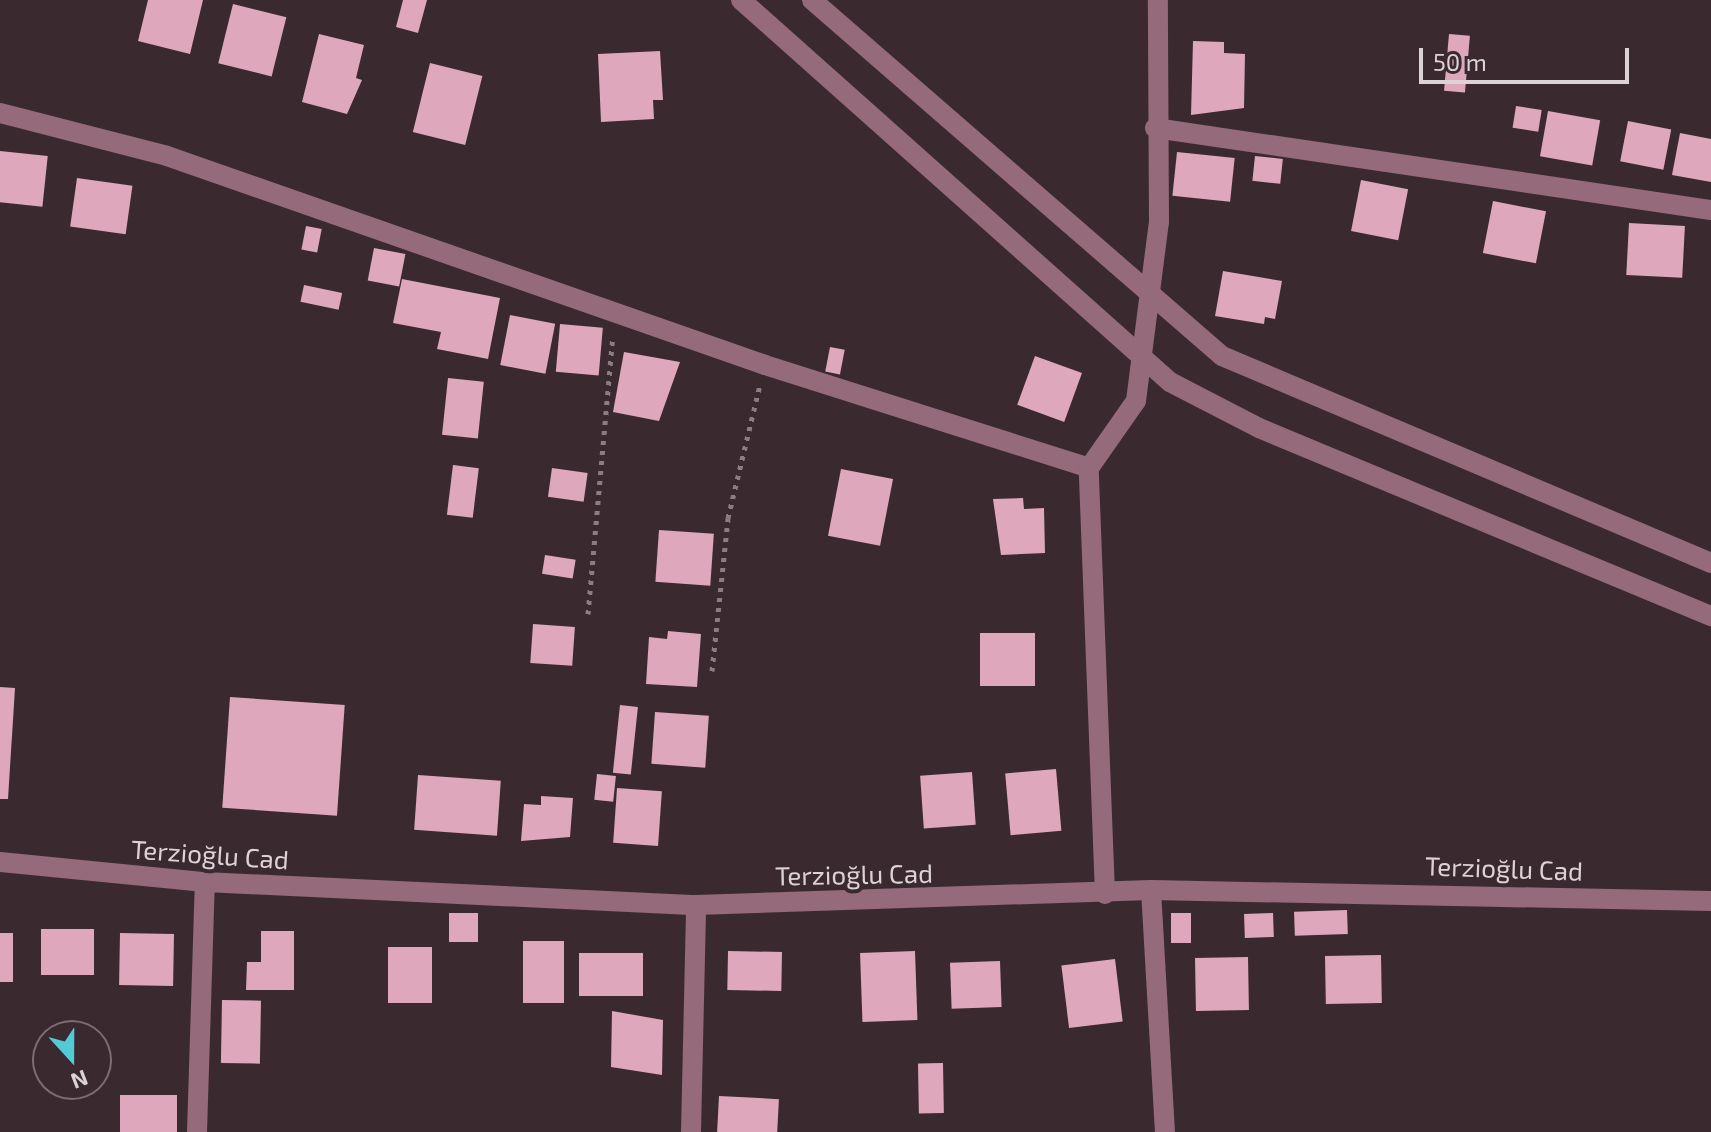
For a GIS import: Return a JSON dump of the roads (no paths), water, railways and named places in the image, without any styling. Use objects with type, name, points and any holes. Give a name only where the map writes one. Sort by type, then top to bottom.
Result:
[{"type":"street","points":[[741,0],[1140,361],[1259,428],[1711,616]]},
{"type":"street","points":[[812,0],[1146,298],[1222,356],[1283,387],[1711,563]]},
{"type":"street","points":[[1105,894],[1089,468],[1132,415],[1140,361],[1146,298],[1159,222],[1155,128],[1158,0]]},
{"type":"street","points":[[0,113],[167,156],[765,365],[1089,468]]},
{"type":"street","points":[[1155,128],[1711,210]]},
{"type":"street","name":"Terzioğlu Cad","points":[[0,862],[205,882],[696,905],[1105,894],[1151,890],[1711,901]]},
{"type":"street","points":[[197,1132],[205,882]]},
{"type":"street","points":[[1151,890],[1165,1132]]},
{"type":"street","points":[[691,1132],[696,905]]}]
